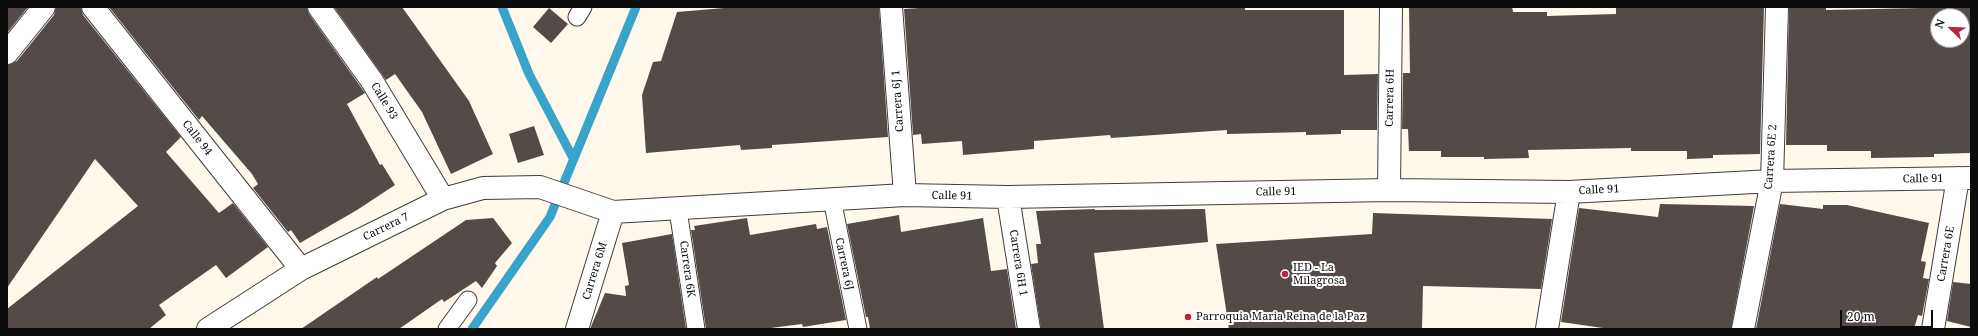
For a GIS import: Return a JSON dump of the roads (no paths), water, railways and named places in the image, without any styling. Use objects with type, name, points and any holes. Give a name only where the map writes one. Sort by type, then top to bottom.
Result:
[{"type":"street","points":[[7,53],[44,7]]},
{"type":"street","name":"Calle 94","points":[[93,7],[301,269]]},
{"type":"street","name":"Calle 93","points":[[319,7],[372,81],[443,199]]},
{"type":"street","name":"Carrera 6J 1","points":[[891,7],[905,195]]},
{"type":"street","name":"Carrera 6H","points":[[1389,190],[1391,7]]},
{"type":"street","name":"Carrera 6E 2","points":[[1743,329],[1772,181],[1777,7]]},
{"type":"street","name":"Calle 91","points":[[582,202],[613,212],[678,210],[832,198],[905,195],[1008,197],[1389,190],[1569,192],[1772,181],[1965,178]]},
{"type":"street","name":"Carrera 6E","points":[[1933,329],[1965,178]]},
{"type":"street","name":"Carrera 7","points":[[208,329],[301,269],[443,199],[483,188],[540,187],[582,202]]},
{"type":"street","points":[[1547,329],[1569,192]]},
{"type":"street","name":"Carrera 6H 1","points":[[1008,197],[1029,329]]},
{"type":"street","name":"Carrera 6M","points":[[577,329],[613,212]]},
{"type":"lane","name":"Carrera 6J","points":[[832,198],[858,329]]},
{"type":"lane","name":"Carrera 6K","points":[[678,210],[696,329]]},
{"type":"lane","points":[[447,329],[468,300]]},
{"type":"waterway","points":[[502,7],[529,74],[573,158]]},
{"type":"waterway","points":[[472,329],[550,217],[636,7]]},
{"type":"place","name":"IED - La Milagrosa","points":[[1285,274]]},
{"type":"place","name":"Parroquia Maria Reina de la Paz","points":[[1188,317]]}]
